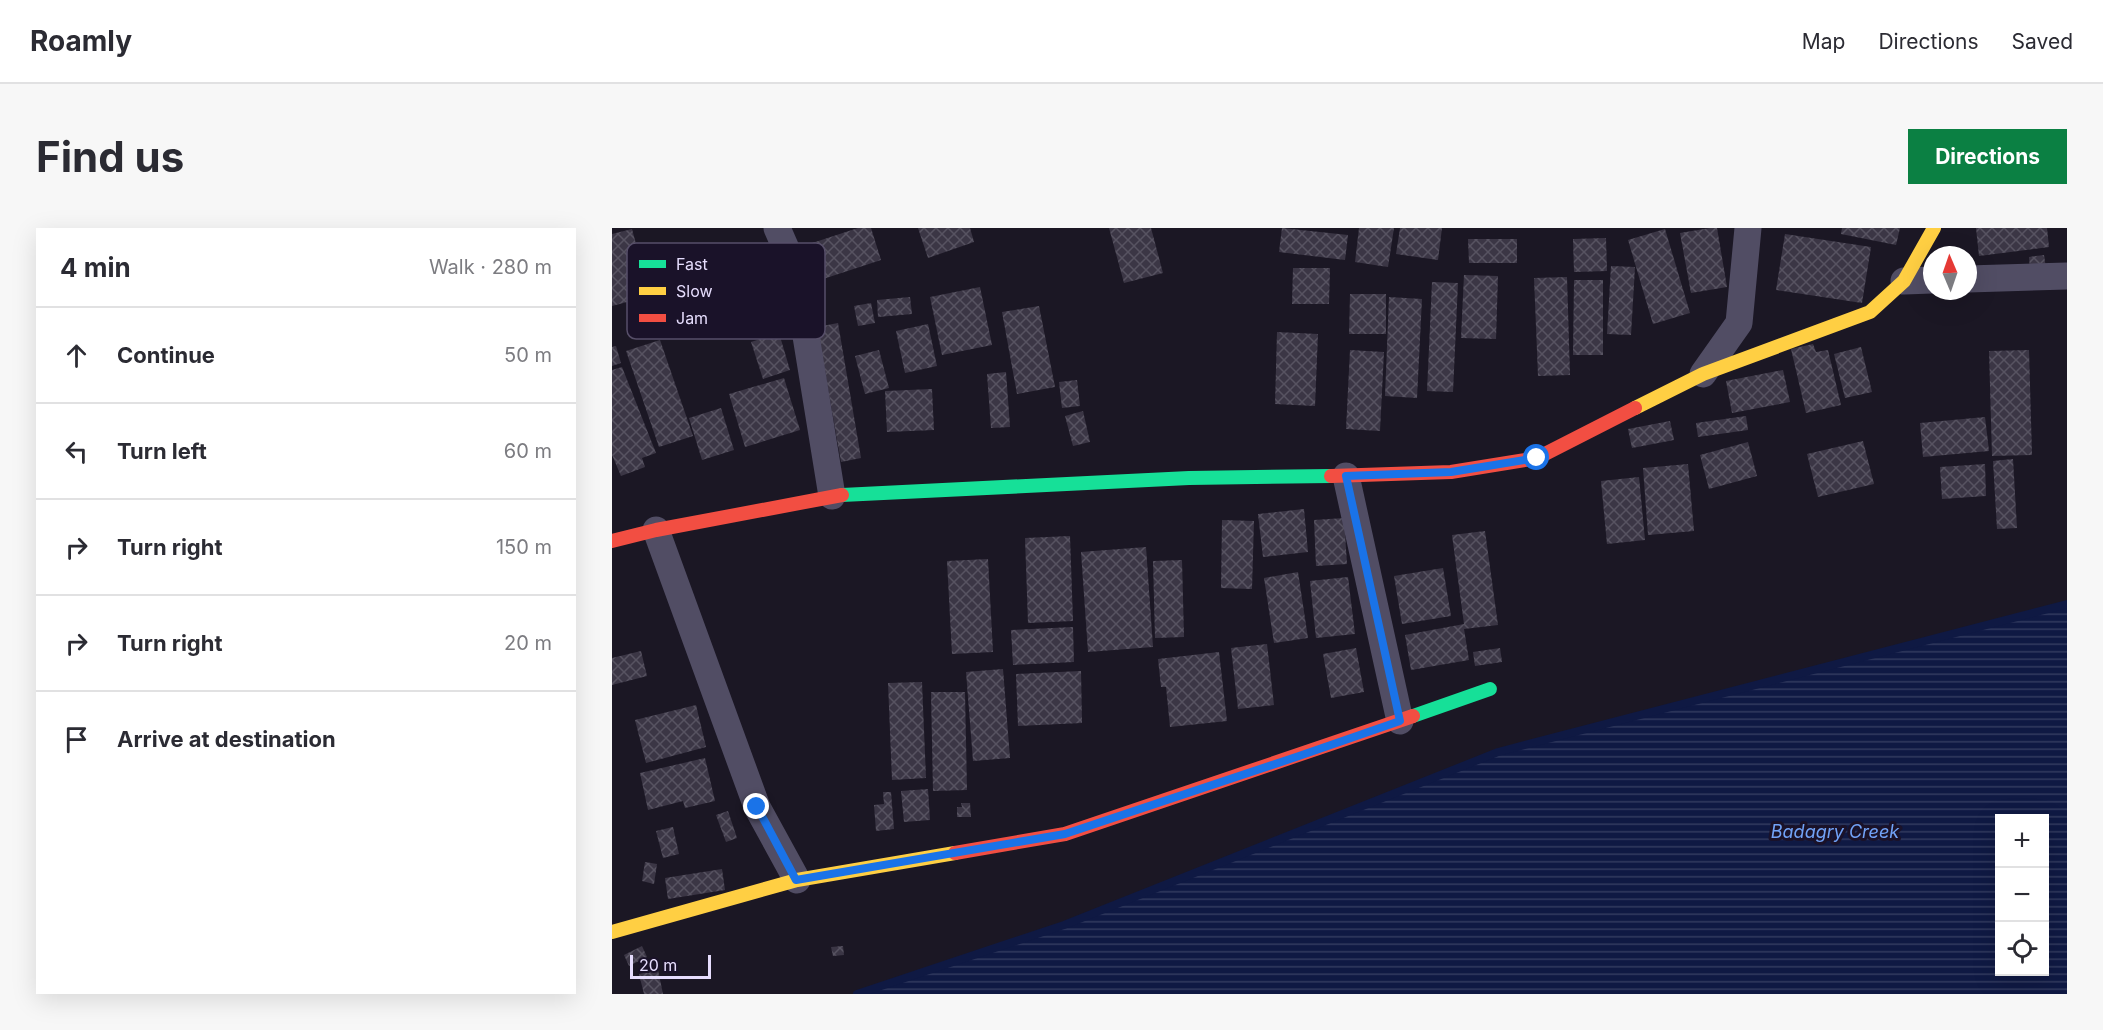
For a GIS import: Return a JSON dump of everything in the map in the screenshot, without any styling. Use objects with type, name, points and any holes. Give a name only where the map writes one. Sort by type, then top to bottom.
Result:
[{"type":"street","points":[[777,228],[784,243]]},
{"type":"street","points":[[1703,374],[1739,323],[1748,228]]},
{"type":"street","points":[[612,541],[656,530],[832,496],[1189,478],[1451,472],[1537,458],[1703,374],[1870,312],[1904,281],[1934,228]]},
{"type":"street","points":[[1977,279],[2067,276]]},
{"type":"street","points":[[1904,281],[1923,280]]},
{"type":"street","points":[[806,339],[832,496]]},
{"type":"street","points":[[1346,476],[1400,721]]},
{"type":"street","points":[[656,530],[757,807],[796,880]]},
{"type":"street","points":[[612,932],[796,880],[1065,834],[1490,689]]},
{"type":"water","name":"Badagry Creek","points":[[2067,604],[2067,994],[857,994],[1064,925],[1498,752]]},
{"type":"building","points":[[858,228],[871,228],[881,260],[825,278],[825,243],[812,243]]},
{"type":"building","points":[[918,228],[970,228],[974,242],[928,258]]},
{"type":"building","points":[[1109,228],[1151,228],[1163,273],[1124,283]]},
{"type":"building","points":[[1282,228],[1348,235],[1345,260],[1279,252]]},
{"type":"building","points":[[1359,228],[1394,228],[1388,267],[1355,262]]},
{"type":"building","points":[[1400,228],[1442,228],[1438,260],[1396,254]]},
{"type":"building","points":[[1717,228],[1727,287],[1691,293],[1680,233]]},
{"type":"building","points":[[1842,228],[1900,228],[1896,245],[1841,234]]},
{"type":"building","points":[[1976,228],[2047,228],[2049,247],[1979,256]]},
{"type":"building","points":[[632,229],[636,243],[627,243],[627,302],[612,306],[612,234]]},
{"type":"building","points":[[1665,229],[1690,313],[1653,324],[1628,240]]},
{"type":"building","points":[[1785,234],[1871,247],[1862,303],[1776,290]]},
{"type":"building","points":[[1606,238],[1607,271],[1574,272],[1573,239]]},
{"type":"building","points":[[1468,239],[1517,239],[1517,263],[1469,263]]},
{"type":"building","points":[[2044,255],[2046,268],[2030,270],[2029,257]]},
{"type":"building","points":[[1611,266],[1635,267],[1631,335],[1607,334]]},
{"type":"building","points":[[1293,268],[1330,268],[1329,304],[1292,304]]},
{"type":"building","points":[[1464,275],[1498,276],[1496,339],[1461,338]]},
{"type":"building","points":[[1567,277],[1570,375],[1538,376],[1534,278]]},
{"type":"building","points":[[1574,280],[1603,280],[1603,355],[1573,355]]},
{"type":"building","points":[[1432,282],[1458,283],[1453,392],[1427,391]]},
{"type":"building","points":[[980,287],[992,345],[942,355],[930,297]]},
{"type":"building","points":[[1350,294],[1386,294],[1386,334],[1349,334]]},
{"type":"building","points":[[910,297],[912,314],[878,317],[877,300]]},
{"type":"building","points":[[1389,297],[1422,299],[1417,398],[1385,396]]},
{"type":"building","points":[[871,303],[875,323],[858,326],[854,306]]},
{"type":"building","points":[[1039,306],[1055,387],[1017,394],[1002,312]]},
{"type":"building","points":[[838,323],[861,458],[841,462],[819,339],[825,339],[825,325]]},
{"type":"building","points":[[928,324],[937,366],[905,373],[896,331]]},
{"type":"building","points":[[1277,332],[1318,334],[1315,406],[1275,404]]},
{"type":"building","points":[[760,339],[781,339],[790,370],[763,379],[751,342]]},
{"type":"building","points":[[660,340],[693,436],[659,447],[626,351]]},
{"type":"building","points":[[1813,344],[1816,352],[1828,350],[1841,405],[1806,413],[1791,349]]},
{"type":"building","points":[[616,346],[621,363],[612,366],[612,347]]},
{"type":"building","points":[[1861,347],[1872,392],[1845,398],[1834,354]]},
{"type":"building","points":[[879,350],[889,388],[865,394],[855,356]]},
{"type":"building","points":[[1350,350],[1384,352],[1380,431],[1346,429]]},
{"type":"building","points":[[2029,350],[2032,455],[1992,456],[1989,351]]},
{"type":"building","points":[[622,367],[656,453],[642,458],[645,467],[621,476],[612,455],[612,370]]},
{"type":"building","points":[[1783,370],[1790,402],[1732,413],[1726,381]]},
{"type":"building","points":[[1006,372],[1010,427],[991,428],[987,374]]},
{"type":"building","points":[[784,378],[800,430],[745,447],[729,394]]},
{"type":"building","points":[[1077,380],[1080,406],[1062,408],[1059,382]]},
{"type":"building","points":[[932,389],[934,430],[887,432],[885,391]]},
{"type":"building","points":[[721,408],[734,450],[702,460],[689,418]]},
{"type":"building","points":[[1083,411],[1090,442],[1073,446],[1065,416]]},
{"type":"building","points":[[1746,416],[1748,430],[1698,437],[1696,423]]},
{"type":"building","points":[[1985,417],[1989,451],[1923,457],[1920,423]]},
{"type":"building","points":[[1670,421],[1674,440],[1632,448],[1628,429]]},
{"type":"building","points":[[1863,441],[1874,484],[1818,497],[1807,454]]},
{"type":"building","points":[[1748,442],[1757,476],[1709,489],[1700,455]]},
{"type":"building","points":[[2013,459],[2017,528],[1997,529],[1993,461]]},
{"type":"building","points":[[1688,464],[1694,531],[1648,535],[1643,468]]},
{"type":"building","points":[[1985,464],[1986,496],[1942,499],[1940,467]]},
{"type":"building","points":[[1639,477],[1645,540],[1607,544],[1601,481]]},
{"type":"building","points":[[1304,509],[1308,552],[1263,557],[1258,514]]},
{"type":"building","points":[[1344,518],[1347,564],[1316,566],[1314,520]]},
{"type":"building","points":[[1222,520],[1254,521],[1252,589],[1221,588]]},
{"type":"building","points":[[1485,531],[1498,625],[1464,629],[1469,660],[1411,670],[1405,635],[1464,624],[1452,535]]},
{"type":"building","points":[[1070,536],[1073,621],[1028,623],[1025,538]]},
{"type":"building","points":[[1146,547],[1153,647],[1088,652],[1081,552]]},
{"type":"building","points":[[988,559],[993,652],[952,654],[947,561]]},
{"type":"building","points":[[1182,560],[1184,637],[1155,638],[1153,561]]},
{"type":"building","points":[[1443,568],[1451,616],[1402,624],[1394,576]]},
{"type":"building","points":[[1298,572],[1308,638],[1274,643],[1264,578]]},
{"type":"building","points":[[1348,577],[1355,634],[1316,638],[1310,581]]},
{"type":"building","points":[[1073,627],[1074,662],[1013,665],[1011,630]]},
{"type":"building","points":[[1267,644],[1274,705],[1238,709],[1231,648]]},
{"type":"building","points":[[1356,648],[1364,692],[1331,698],[1323,654]]},
{"type":"building","points":[[1500,648],[1502,662],[1475,666],[1473,652]]},
{"type":"building","points":[[641,651],[647,676],[612,685],[612,658]]},
{"type":"building","points":[[1219,652],[1227,721],[1170,727],[1166,687],[1161,687],[1158,659]]},
{"type":"building","points":[[1003,669],[1010,758],[973,761],[966,672]]},
{"type":"building","points":[[1081,671],[1082,723],[1018,726],[1016,674]]},
{"type":"building","points":[[922,682],[926,778],[892,780],[888,683]]},
{"type":"building","points":[[931,692],[965,692],[967,790],[933,791]]},
{"type":"building","points":[[696,705],[706,747],[646,763],[635,720]]},
{"type":"building","points":[[705,758],[715,801],[685,808],[683,801],[648,810],[640,773]]},
{"type":"building","points":[[928,789],[930,820],[904,822],[901,791]]},
{"type":"building","points":[[883,792],[891,792],[894,829],[876,831],[874,805],[884,804]]},
{"type":"building","points":[[961,803],[970,803],[971,817],[957,817],[957,807],[962,807]]},
{"type":"building","points":[[728,811],[737,838],[726,842],[716,815]]},
{"type":"building","points":[[673,827],[679,854],[663,858],[656,831]]},
{"type":"building","points":[[645,862],[657,864],[654,884],[642,881]]},
{"type":"building","points":[[722,869],[725,890],[668,899],[665,878]]},
{"type":"building","points":[[642,946],[647,957],[629,966],[624,955]]},
{"type":"building","points":[[843,946],[844,955],[833,956],[831,947]]},
{"type":"building","points":[[658,970],[663,994],[644,994],[639,974]]},
{"type":"waterway","points":[[857,994],[1064,925],[1498,752],[2067,604]]},
{"type":"traffic: fast","points":[[842,495],[1189,478],[1331,476]]},
{"type":"traffic: fast","points":[[1413,716],[1490,689]]},
{"type":"traffic: slow","points":[[1635,408],[1703,374],[1870,312],[1904,281],[1934,228]]},
{"type":"traffic: slow","points":[[612,932],[797,880],[955,853]]},
{"type":"traffic: jam","points":[[1331,476],[1451,472],[1537,458],[1635,408]]},
{"type":"traffic: jam","points":[[612,541],[656,530],[842,495]]},
{"type":"traffic: jam","points":[[955,853],[1065,834],[1413,716]]},
{"type":"route","points":[[757,807],[796,880],[1065,834],[1400,721],[1346,476],[1451,472],[1537,458]]}]
